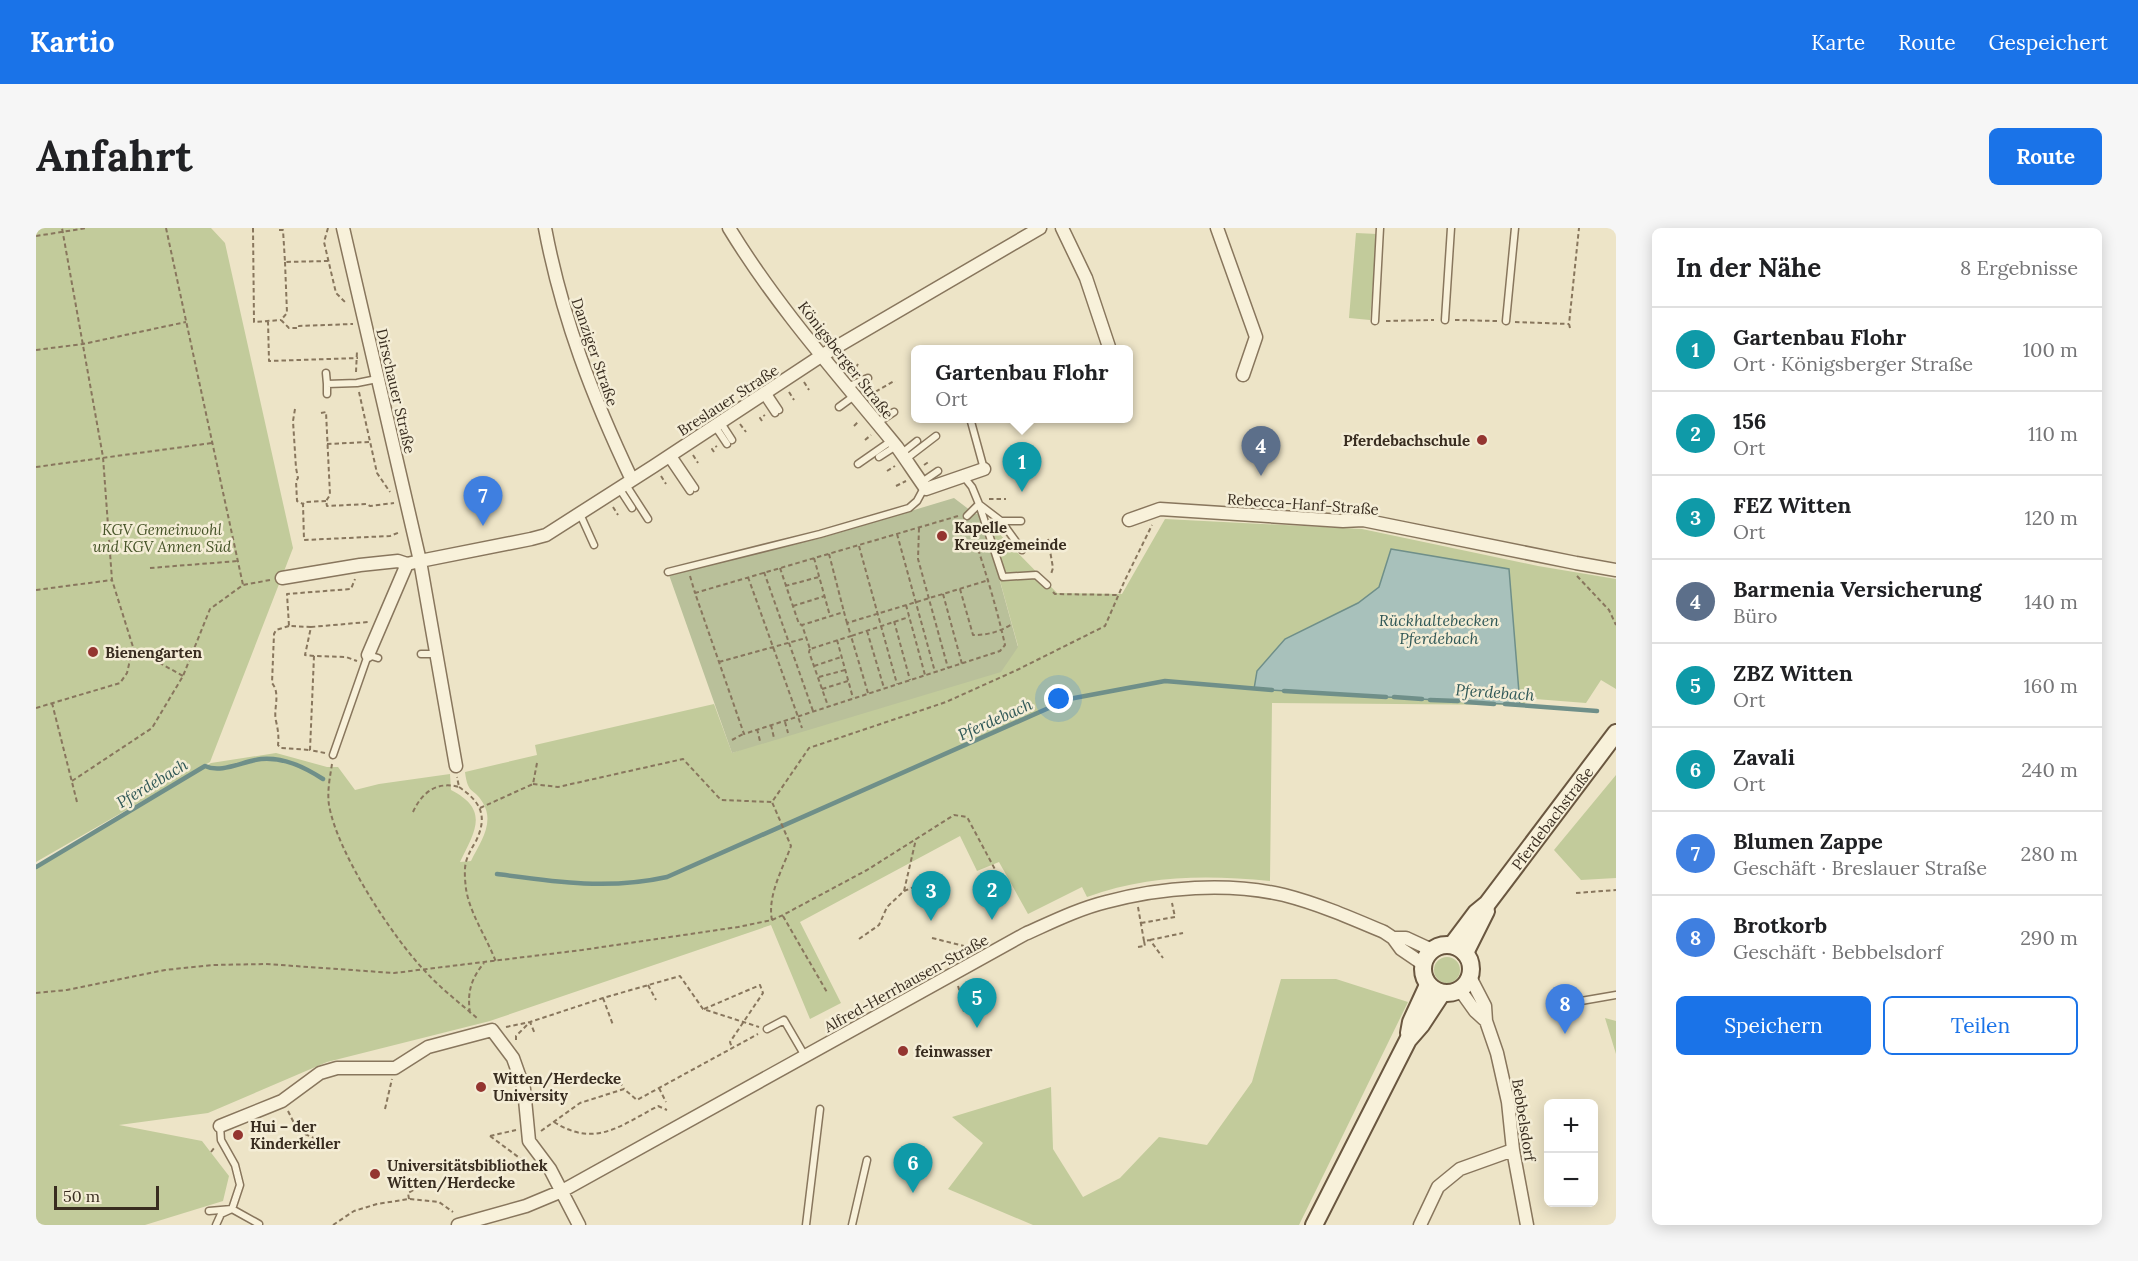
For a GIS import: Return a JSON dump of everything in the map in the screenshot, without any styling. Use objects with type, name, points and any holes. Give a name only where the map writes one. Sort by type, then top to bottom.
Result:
[{"type":"main road","name":"Pferdebachstraße","points":[[1459,949],[1476,913],[1487,904],[1616,733]]},
{"type":"main road","points":[[1438,946],[1459,949],[1470,961],[1465,984],[1448,994],[1435,989],[1424,977],[1428,957],[1438,946]]},
{"type":"main road","points":[[1314,1225],[1408,1040],[1421,1025],[1435,989]]},
{"type":"street","name":"Dirschauer Straße","points":[[343,228],[378,379],[401,502],[412,530],[420,561],[456,766]]},
{"type":"street","name":"Danziger Straße","points":[[545,228],[564,310],[626,484]]},
{"type":"street","name":"Königsberger Straße","points":[[729,228],[741,248],[821,356],[898,450],[923,485]]},
{"type":"street","name":"Breslauer Straße","points":[[420,561],[539,538],[670,456],[821,356],[1040,228]]},
{"type":"street","points":[[1062,228],[1086,278],[1108,345]]},
{"type":"street","points":[[1217,228],[1256,337],[1243,375]]},
{"type":"street","points":[[923,485],[926,489],[984,469]]},
{"type":"street","name":"Rebecca-Hanf-Straße","points":[[1130,520],[1161,509],[1342,521],[1363,520],[1616,570]]},
{"type":"street","points":[[282,578],[360,565],[398,561],[407,564],[420,561]]},
{"type":"street","points":[[370,659],[377,632],[407,564]]},
{"type":"street","name":"Alfred-Herrhausen-Straße","points":[[463,1224],[526,1206],[562,1191],[1025,934],[1106,902],[1176,890],[1217,888],[1279,894],[1330,910],[1393,938],[1406,938],[1428,957]]},
{"type":"street","name":"Bebbelsdorf","points":[[1465,984],[1485,1006],[1486,1021],[1497,1053],[1508,1102],[1513,1150],[1527,1225]]},
{"type":"street","points":[[219,1126],[282,1101],[320,1073],[337,1068],[395,1068],[428,1047],[492,1030],[513,1058],[524,1089],[529,1140],[550,1169],[579,1225]]},
{"type":"street","points":[[1420,1225],[1438,1187],[1460,1169],[1513,1150]]},
{"type":"lane","points":[[1375,321],[1380,228]]},
{"type":"lane","points":[[1445,320],[1451,228]]},
{"type":"lane","points":[[1506,321],[1515,228]]},
{"type":"lane","points":[[326,373],[327,394]]},
{"type":"lane","points":[[839,407],[850,392],[868,378]]},
{"type":"lane","points":[[327,384],[357,383],[378,379]]},
{"type":"lane","points":[[765,393],[777,411]]},
{"type":"lane","points":[[877,424],[894,412]]},
{"type":"lane","points":[[971,423],[984,469]]},
{"type":"lane","points":[[718,424],[730,442]]},
{"type":"lane","points":[[879,457],[936,436]]},
{"type":"lane","points":[[858,464],[917,441]]},
{"type":"lane","points":[[670,456],[693,490]]},
{"type":"lane","points":[[668,572],[820,534],[909,508],[917,501],[923,485],[938,471]]},
{"type":"lane","points":[[964,476],[972,487],[978,502],[1003,577],[1036,575],[1047,585]]},
{"type":"lane","points":[[626,484],[632,508]]},
{"type":"lane","points":[[626,484],[648,519]]},
{"type":"lane","points":[[967,516],[978,502]]},
{"type":"lane","points":[[978,502],[1001,521],[1022,550]]},
{"type":"lane","points":[[580,513],[594,544]]},
{"type":"lane","points":[[1001,521],[1021,521]]},
{"type":"lane","points":[[421,654],[436,654]]},
{"type":"lane","points":[[333,755],[370,659]]},
{"type":"lane","points":[[1581,1001],[1616,995]]},
{"type":"lane","points":[[767,1029],[784,1020],[805,1056]]},
{"type":"lane","points":[[806,1225],[820,1109]]},
{"type":"lane","points":[[216,1225],[221,1214],[232,1209],[240,1185],[236,1165],[221,1140],[219,1126]]},
{"type":"lane","points":[[852,1225],[867,1160]]},
{"type":"lane","points":[[209,1211],[232,1209],[259,1224]]},
{"type":"path","points":[[36,708],[120,683],[127,673],[133,647],[112,580],[103,457],[62,228]]},
{"type":"path","points":[[36,236],[87,228]]},
{"type":"path","points":[[166,228],[243,585]]},
{"type":"path","points":[[253,228],[255,322],[280,320],[287,314],[284,230],[279,230]]},
{"type":"path","points":[[328,228],[324,242],[336,293],[352,308]]},
{"type":"path","points":[[1570,328],[1579,228]]},
{"type":"path","points":[[285,262],[328,261]]},
{"type":"path","points":[[280,320],[289,328],[299,328],[299,326],[354,324],[353,316]]},
{"type":"path","points":[[1375,321],[1445,320],[1569,324]]},
{"type":"path","points":[[268,321],[269,361],[373,356]]},
{"type":"path","points":[[36,350],[83,344],[186,322]]},
{"type":"path","points":[[357,344],[357,383],[377,473],[401,502]]},
{"type":"path","points":[[870,400],[875,392],[895,382]]},
{"type":"path","points":[[295,409],[293,421],[298,472],[297,501],[303,504],[326,501]]},
{"type":"path","points":[[321,413],[326,412],[330,495],[326,501]]},
{"type":"path","points":[[327,444],[370,442]]},
{"type":"path","points":[[36,467],[212,443]]},
{"type":"path","points":[[978,502],[1006,499]]},
{"type":"path","points":[[326,501],[327,506],[367,504],[370,506],[401,502]]},
{"type":"path","points":[[303,504],[304,540],[390,536],[412,530]]},
{"type":"path","points":[[772,802],[809,748],[946,702],[1105,626],[1161,509]]},
{"type":"path","points":[[695,593],[956,516],[967,516]]},
{"type":"path","points":[[732,740],[757,729],[1000,651],[1005,645],[989,580],[974,536],[965,530],[960,531],[960,526]]},
{"type":"path","points":[[920,527],[918,559],[948,668]]},
{"type":"path","points":[[897,534],[935,672]]},
{"type":"path","points":[[1048,539],[1053,568],[1047,585],[1055,594],[1118,596]]},
{"type":"path","points":[[859,546],[897,684]]},
{"type":"path","points":[[829,554],[869,694]]},
{"type":"path","points":[[814,558],[830,616]]},
{"type":"path","points":[[150,568],[238,561]]},
{"type":"path","points":[[1576,563],[1575,573],[1609,610],[1616,625]]},
{"type":"path","points":[[289,626],[287,594],[351,589],[360,565]]},
{"type":"path","points":[[688,567],[744,734]]},
{"type":"path","points":[[780,568],[792,606],[799,624],[802,625],[828,707]]},
{"type":"path","points":[[764,572],[813,711]]},
{"type":"path","points":[[748,577],[802,728]]},
{"type":"path","points":[[785,586],[819,577]]},
{"type":"path","points":[[72,781],[148,732],[162,714],[183,676],[210,609],[243,585],[282,578]]},
{"type":"path","points":[[36,590],[112,580]]},
{"type":"path","points":[[848,623],[989,580]]},
{"type":"path","points":[[960,589],[973,635],[987,635],[1012,624]]},
{"type":"path","points":[[943,594],[962,664]]},
{"type":"path","points":[[792,606],[825,597]]},
{"type":"path","points":[[906,605],[925,676]]},
{"type":"path","points":[[802,625],[844,612]]},
{"type":"path","points":[[810,649],[909,617]]},
{"type":"path","points":[[894,621],[910,680]]},
{"type":"path","points":[[377,632],[370,630],[368,622],[310,627],[289,626],[276,630],[272,683],[276,688],[278,745],[281,748],[310,750],[333,755],[328,798],[335,827],[359,877],[384,918],[423,969],[492,1030],[530,1022],[680,976],[703,1010],[767,1029]]},
{"type":"path","points":[[310,627],[305,655],[370,659]]},
{"type":"path","points":[[867,631],[884,689]]},
{"type":"path","points":[[719,662],[806,638]]},
{"type":"path","points":[[837,640],[853,699]]},
{"type":"path","points":[[133,647],[183,676]]},
{"type":"path","points":[[310,750],[314,656]]},
{"type":"path","points":[[814,666],[841,657]]},
{"type":"path","points":[[818,678],[845,670]]},
{"type":"path","points":[[822,689],[848,681]]},
{"type":"path","points":[[52,704],[77,802]]},
{"type":"path","points":[[784,721],[788,733]]},
{"type":"path","points":[[771,725],[774,738]]},
{"type":"path","points":[[757,729],[760,741]]},
{"type":"path","points":[[480,808],[534,784],[558,787],[683,759],[721,800],[772,802]]},
{"type":"path","points":[[534,784],[537,763]]},
{"type":"path","points":[[456,766],[459,787]]},
{"type":"path","points":[[413,812],[418,801],[431,789],[450,784],[459,787],[480,808],[483,823],[466,863],[465,880],[468,896],[496,962]]},
{"type":"path","points":[[772,802],[791,846],[776,885],[770,910],[772,920]]},
{"type":"path","points":[[36,993],[67,990],[165,970],[213,965],[266,964],[394,973],[496,962],[738,927],[772,920],[783,915],[867,870],[954,815],[967,818],[1006,890]]},
{"type":"path","points":[[904,891],[916,839]]},
{"type":"path","points":[[859,939],[879,925],[887,907],[904,891],[936,878]]},
{"type":"path","points":[[1576,893],[1616,890]]},
{"type":"path","points":[[1138,906],[1145,946],[1138,947]]},
{"type":"path","points":[[783,915],[828,994]]},
{"type":"path","points":[[1141,923],[1175,917]]},
{"type":"path","points":[[1143,941],[1183,933]]},
{"type":"path","points":[[933,938],[964,946]]},
{"type":"path","points":[[1150,940],[1163,958]]},
{"type":"path","points":[[471,1012],[470,986],[475,974],[484,963]]},
{"type":"path","points":[[952,975],[962,993],[965,1008],[962,1014]]},
{"type":"path","points":[[648,985],[656,1000]]},
{"type":"path","points":[[703,1010],[759,985],[763,993],[730,1042],[732,1048]]},
{"type":"path","points":[[603,998],[613,1025]]},
{"type":"path","points":[[530,1022],[535,1034]]},
{"type":"path","points":[[513,1058],[516,1036],[530,1022]]},
{"type":"path","points":[[616,1075],[624,1089],[637,1100],[767,1029]]},
{"type":"path","points":[[386,1109],[395,1068]]},
{"type":"path","points":[[659,1088],[666,1101]]},
{"type":"path","points":[[525,1162],[490,1136],[518,1130],[529,1140],[580,1103],[624,1089]]},
{"type":"path","points":[[282,1101],[298,1131],[316,1139]]},
{"type":"path","points":[[554,1122],[566,1130],[598,1135],[610,1132],[658,1106],[667,1110]]},
{"type":"path","points":[[408,1199],[408,1193],[434,1179]]},
{"type":"path","points":[[333,1225],[354,1211],[377,1204],[408,1199],[439,1202],[463,1224]]},
{"type":"green space","name":"KGV Gemeinwohl und KGV Annen Süd","points":[[36,228],[211,228],[225,243],[293,548],[210,762],[36,862]]},
{"type":"green space","points":[[1356,233],[1377,234],[1370,320],[1349,318]]},
{"type":"green space","points":[[954,498],[975,514],[980,513],[982,516],[1018,647],[1001,672],[732,753],[669,575],[821,538]]},
{"type":"green space","points":[[982,516],[1057,593],[1122,594],[1165,519],[1362,529],[1538,566],[1616,579],[1616,689],[1601,680],[1586,703],[1535,699],[1520,705],[1272,703],[1270,881],[1177,878],[1132,884],[1087,897],[1082,887],[1028,914],[999,862],[977,871],[960,836],[800,922],[841,1003],[810,1019],[771,925],[490,1021],[327,1062],[208,1113],[119,1125],[202,1141],[229,1176],[223,1201],[145,1225],[36,1225],[36,868],[211,763],[276,753],[327,767],[338,767],[355,790],[379,784],[450,774],[451,790],[471,805],[475,813],[474,831],[460,862],[471,861],[485,833],[487,818],[483,803],[468,785],[465,772],[537,755],[535,745],[714,704],[732,753],[1018,646]]},
{"type":"green space","points":[[1616,775],[1616,878],[1581,880],[1554,850]]},
{"type":"green space","points":[[1447,957],[1456,961],[1460,970],[1456,979],[1447,983],[1438,979],[1434,970],[1438,961]]},
{"type":"green space","points":[[1281,979],[1336,979],[1408,1002],[1299,1225],[1033,1225],[948,1189],[983,1143],[952,1117],[1051,1087],[1053,1149],[1083,1197],[1120,1178],[1159,1137],[1207,1145],[1252,1082]]},
{"type":"green space","points":[[1605,1018],[1616,1021],[1616,1054]]},
{"type":"water","name":"Rückhaltebecken Pferdebach","points":[[1391,549],[1509,569],[1520,705],[1254,689],[1257,671],[1285,639],[1358,603],[1379,587]]},
{"type":"waterway","name":"Pferdebach","points":[[497,874],[561,882],[603,884],[667,877],[1069,699],[1165,681],[1272,690]]},
{"type":"waterway","name":"Pferdebach","points":[[1284,691],[1386,697]]},
{"type":"waterway","name":"Pferdebach","points":[[1394,697],[1422,699]]},
{"type":"waterway","name":"Pferdebach","points":[[1430,700],[1458,701]]},
{"type":"waterway","name":"Pferdebach","points":[[1466,702],[1494,704]]},
{"type":"waterway","name":"Pferdebach","points":[[1505,704],[1597,711]]},
{"type":"waterway","name":"Pferdebach","points":[[36,867],[205,766],[218,769],[254,760],[269,759],[286,761],[323,779]]},
{"type":"place","name":"Pferdebachschule","points":[[1482,440]]},
{"type":"place","name":"Barmenia Versicherung","points":[[1261,476]]},
{"type":"place","name":"Gartenbau Flohr","points":[[1022,492]]},
{"type":"place","name":"Blumen Zappe","points":[[483,526]]},
{"type":"place","name":"Kapelle Kreuzgemeinde","points":[[942,536]]},
{"type":"place","name":"Bienengarten","points":[[93,652]]},
{"type":"place","name":"156","points":[[992,920]]},
{"type":"place","name":"FEZ Witten","points":[[931,921]]},
{"type":"place","name":"ZBZ Witten","points":[[977,1028]]},
{"type":"place","name":"Brotkorb","points":[[1565,1034]]},
{"type":"place","name":"feinwasser","points":[[903,1051]]},
{"type":"place","name":"Witten/Herdecke University","points":[[481,1087]]},
{"type":"place","name":"Hui – der Kinderkeller","points":[[238,1135]]},
{"type":"place","name":"Universitätsbibliothek Witten/Herdecke","points":[[375,1174]]},
{"type":"place","name":"Zavali","points":[[913,1193]]}]
